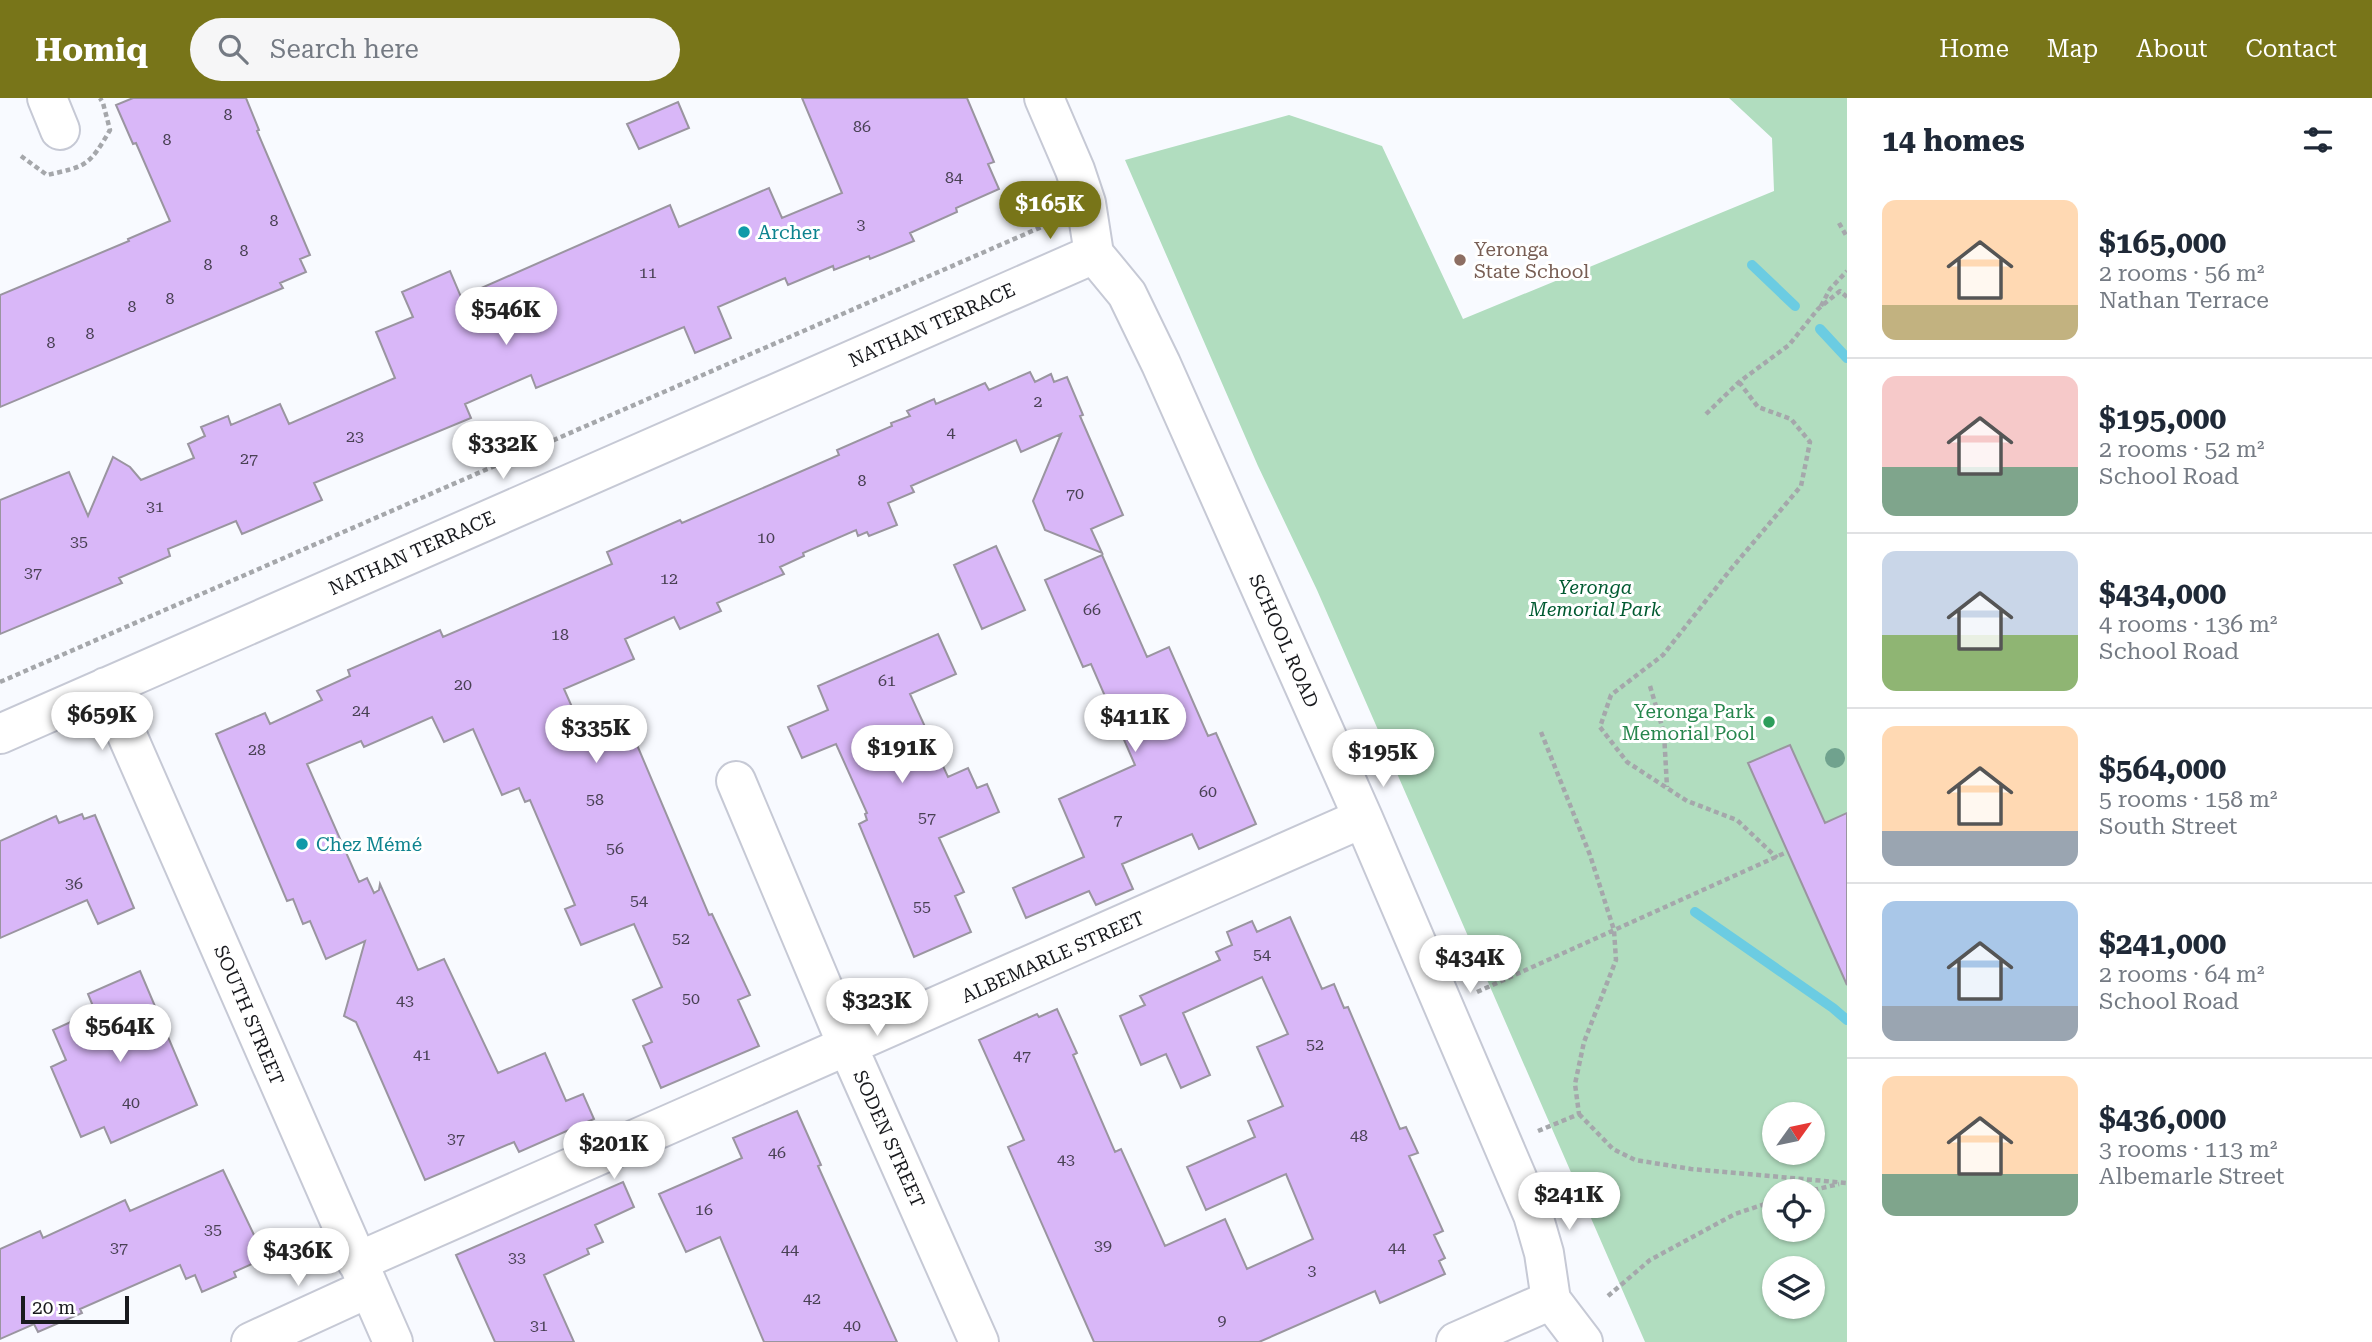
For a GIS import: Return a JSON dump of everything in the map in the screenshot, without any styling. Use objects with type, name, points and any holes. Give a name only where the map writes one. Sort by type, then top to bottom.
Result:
[{"type":"street","points":[[1044,98],[1086,203],[1094,254]]},
{"type":"street","name":"NATHAN TERRACE","points":[[0,734],[1094,254]]},
{"type":"street","name":"SCHOOL ROAD","points":[[1094,254],[1127,294],[1144,325],[1363,818],[1533,1215],[1544,1253],[1551,1300],[1583,1342]]},
{"type":"street","name":"SOUTH STREET","points":[[106,687],[393,1342]]},
{"type":"street","name":"SODEN STREET","points":[[736,781],[848,1047],[979,1342]]},
{"type":"street","name":"ALBEMARLE STREET","points":[[251,1342],[363,1275],[401,1240],[848,1047],[1363,818]]},
{"type":"street","points":[[1456,1342],[1551,1300]]},
{"type":"path","points":[[1839,223],[1847,237]]},
{"type":"path","points":[[0,682],[1046,225]]},
{"type":"path","points":[[1706,414],[1739,382],[1788,345],[1847,271]]},
{"type":"path","points":[[1818,309],[1840,291],[1847,297]]},
{"type":"path","points":[[1739,382],[1758,407],[1791,419],[1810,442],[1801,486],[1663,655],[1611,695],[1600,727],[1628,762],[1687,801],[1737,820],[1777,858]]},
{"type":"path","points":[[1650,686],[1664,733],[1667,788]]},
{"type":"path","points":[[1541,732],[1590,855],[1614,930],[1616,960],[1584,1042],[1575,1084],[1579,1114],[1613,1149],[1635,1160],[1691,1169],[1845,1183]]},
{"type":"path","points":[[1476,992],[1787,852]]},
{"type":"path","points":[[1536,1132],[1579,1114]]},
{"type":"path","points":[[1825,1188],[1845,1183]]},
{"type":"path","points":[[1608,1296],[1650,1260],[1735,1214],[1762,1205]]},
{"type":"green space","name":"Yeronga Memorial Park","points":[[1729,98],[1847,98],[1847,1342],[1645,1342],[1317,590],[1258,466],[1125,160],[1289,115],[1382,146],[1463,319],[1774,191],[1772,138]]},
{"type":"building","points":[[133,98],[246,98],[259,130],[257,131],[310,255],[300,259],[306,272],[280,283],[283,288],[0,407],[0,295],[170,221],[116,105]]},
{"type":"building","points":[[802,98],[967,98],[994,162],[988,164],[999,189],[910,233],[914,241],[870,259],[869,256],[834,270],[833,266],[788,285],[785,278],[718,307],[731,338],[695,353],[684,327],[536,388],[531,375],[465,404],[471,418],[314,483],[322,500],[242,534],[236,521],[168,549],[170,556],[119,578],[122,583],[0,634],[0,500],[69,472],[88,516],[113,457],[130,467],[141,480],[194,458],[188,444],[205,436],[201,427],[228,416],[231,425],[280,404],[289,424],[395,378],[376,332],[413,317],[402,292],[450,271],[461,297],[670,205],[679,227],[769,188],[782,218],[842,193]]},
{"type":"building","points":[[678,102],[689,128],[639,149],[627,124]]},
{"type":"building","points":[[1030,372],[1035,382],[1051,374],[1054,382],[1067,377],[1083,415],[1080,416],[1123,515],[1091,529],[1102,553],[1045,530],[1033,501],[1061,434],[1021,452],[1016,440],[911,486],[914,492],[888,503],[897,525],[869,536],[867,532],[858,536],[856,530],[803,553],[804,556],[780,567],[784,574],[717,603],[721,611],[680,629],[674,617],[625,639],[634,659],[564,689],[591,750],[632,733],[709,915],[712,914],[750,995],[738,1000],[759,1046],[661,1088],[643,1046],[652,1042],[633,1000],[662,987],[634,924],[581,945],[565,909],[575,905],[530,800],[525,802],[519,788],[502,795],[473,729],[444,742],[432,717],[364,747],[361,741],[307,764],[359,882],[367,878],[374,893],[379,890],[380,884],[418,970],[444,959],[498,1073],[545,1053],[566,1101],[583,1094],[594,1119],[519,1152],[514,1142],[425,1180],[356,1022],[344,1016],[365,941],[326,959],[310,921],[303,924],[293,899],[287,901],[216,734],[265,713],[270,724],[322,700],[317,691],[350,676],[348,670],[440,630],[443,637],[612,564],[607,552],[680,520],[682,523],[839,455],[837,450],[910,416],[907,411],[934,399],[936,404],[985,383],[989,390]]},
{"type":"building","points":[[996,546],[1025,610],[982,629],[954,565]]},
{"type":"building","points":[[1102,555],[1147,657],[1169,647],[1208,736],[1216,733],[1256,824],[1199,849],[1192,834],[1122,864],[1133,889],[1096,905],[1089,891],[1026,918],[1013,888],[1084,857],[1059,799],[1135,765],[1091,664],[1083,667],[1045,580]]},
{"type":"building","points":[[938,634],[956,674],[910,694],[948,777],[968,768],[977,788],[987,784],[999,812],[939,838],[964,892],[955,896],[971,932],[914,957],[859,824],[867,820],[867,813],[836,744],[802,758],[788,727],[828,710],[818,686]]},
{"type":"building","points":[[1790,745],[1825,823],[1847,813],[1847,985],[1748,763]]},
{"type":"building","points":[[82,814],[84,819],[95,815],[134,908],[98,924],[87,900],[0,938],[0,841],[56,816],[59,823]]},
{"type":"building","points":[[1290,917],[1322,989],[1334,984],[1344,1008],[1348,1007],[1400,1129],[1406,1127],[1418,1153],[1409,1156],[1443,1231],[1434,1235],[1445,1258],[1439,1261],[1445,1274],[1380,1303],[1375,1291],[1259,1342],[1094,1342],[1008,1147],[1024,1140],[979,1040],[1037,1014],[1039,1017],[1057,1009],[1077,1053],[1073,1055],[1115,1152],[1121,1149],[1165,1246],[1225,1219],[1247,1269],[1313,1239],[1286,1174],[1206,1210],[1187,1167],[1255,1137],[1248,1121],[1283,1106],[1257,1047],[1288,1034],[1262,977],[1183,1013],[1210,1075],[1181,1088],[1166,1054],[1141,1065],[1120,1016],[1145,1005],[1140,996],[1220,960],[1216,952],[1232,945],[1227,932],[1252,921],[1257,932]]},
{"type":"building","points":[[140,971],[197,1105],[111,1143],[104,1127],[81,1137],[51,1067],[66,1060],[53,1030],[95,1011],[88,994]]},
{"type":"building","points":[[797,1111],[821,1165],[818,1166],[897,1342],[764,1342],[720,1237],[686,1252],[659,1194],[742,1158],[733,1138]]},
{"type":"building","points":[[223,1170],[265,1258],[234,1272],[236,1277],[202,1292],[195,1275],[186,1279],[180,1265],[80,1309],[82,1313],[38,1332],[34,1324],[0,1339],[0,1249],[40,1231],[43,1238],[125,1200],[130,1211]]},
{"type":"building","points":[[623,1182],[634,1207],[595,1225],[603,1242],[587,1249],[589,1254],[544,1275],[574,1342],[495,1342],[456,1255]]},
{"type":"waterway","points":[[1752,265],[1795,306]]},
{"type":"waterway","points":[[1820,329],[1847,358]]},
{"type":"waterway","points":[[1695,912],[1847,1020]]},
{"type":"place","name":"Archer","points":[[744,232]]},
{"type":"place","name":"Yeronga State School","points":[[1460,260]]},
{"type":"place","name":"Yeronga Park Memorial Pool","points":[[1769,722]]},
{"type":"place","name":"Chez Mémé","points":[[302,844]]}]
